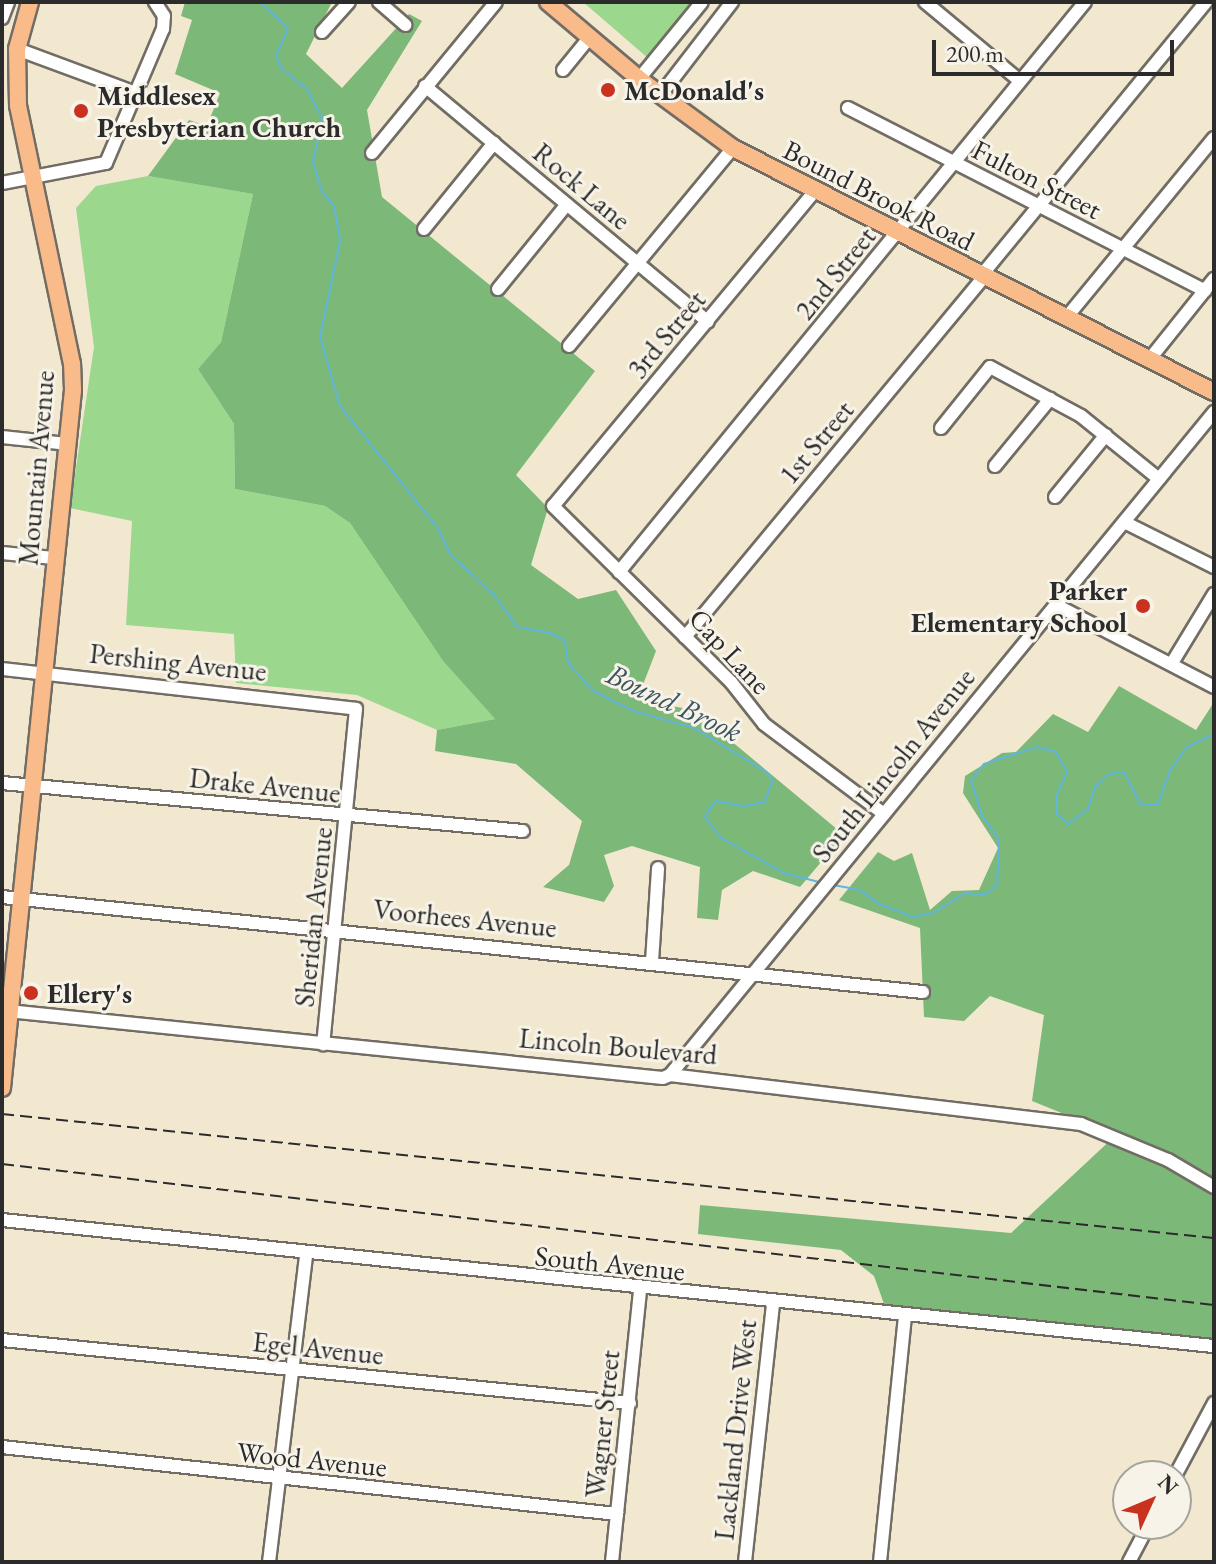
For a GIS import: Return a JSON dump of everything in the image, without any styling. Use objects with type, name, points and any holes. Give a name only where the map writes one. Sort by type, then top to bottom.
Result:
[{"type":"main road","name":"Mountain Avenue","points":[[2,1088],[5,1011],[32,785],[67,444],[72,364],[18,105],[17,49],[30,2]]},
{"type":"main road","name":"Bound Brook Road","points":[[548,2],[639,79],[733,148],[814,192],[1214,392]]},
{"type":"street","points":[[2,18],[8,2]]},
{"type":"street","points":[[2,183],[97,169],[112,153],[133,92],[163,29],[164,16],[155,2]]},
{"type":"street","points":[[322,32],[349,2]]},
{"type":"street","points":[[379,2],[405,25]]},
{"type":"street","points":[[372,153],[496,2]]},
{"type":"street","points":[[639,79],[702,2]]},
{"type":"street","points":[[662,93],[732,2]]},
{"type":"street","points":[[925,2],[1019,80]]},
{"type":"street","name":"1st Street","points":[[685,637],[1210,3]]},
{"type":"street","name":"2nd Street","points":[[619,572],[898,234],[1078,5]]},
{"type":"street","points":[[563,70],[589,38]]},
{"type":"street","points":[[17,49],[133,92]]},
{"type":"street","name":"Rock Lane","points":[[425,86],[708,322]]},
{"type":"street","name":"Fulton Street","points":[[848,108],[1205,291]]},
{"type":"street","points":[[1066,318],[1214,138]]},
{"type":"street","points":[[424,229],[494,143]]},
{"type":"street","points":[[569,346],[733,148]]},
{"type":"street","name":"3rd Street","points":[[553,506],[814,192]]},
{"type":"street","points":[[498,289],[567,204]]},
{"type":"street","points":[[1149,360],[1214,279]]},
{"type":"street","points":[[941,428],[990,367],[1050,399],[1106,435],[1159,479]]},
{"type":"street","points":[[995,466],[1050,399]]},
{"type":"street","name":"South Lincoln Avenue","points":[[670,1075],[1214,412]]},
{"type":"street","points":[[1055,497],[1106,435]]},
{"type":"street","points":[[2,437],[67,444]]},
{"type":"street","name":"Cap Lane","points":[[553,506],[685,637],[764,724],[884,814]]},
{"type":"street","points":[[1124,522],[1214,567]]},
{"type":"street","points":[[2,553],[54,558]]},
{"type":"street","points":[[1172,663],[1214,594]]},
{"type":"street","points":[[1056,605],[1214,687]]},
{"type":"street","name":"Pershing Avenue","points":[[2,669],[349,704]]},
{"type":"street","name":"Sheridan Avenue","points":[[323,1044],[358,718],[349,704]]},
{"type":"street","name":"Drake Avenue","points":[[2,783],[347,818],[523,831]]},
{"type":"street","points":[[652,962],[658,868]]},
{"type":"street","name":"Voorhees Avenue","points":[[2,897],[923,992]]},
{"type":"street","name":"Lincoln Boulevard","points":[[5,1011],[663,1078],[670,1075],[1081,1124],[1168,1160],[1214,1187]]},
{"type":"street","name":"South Avenue","points":[[2,1220],[640,1291],[1214,1346]]},
{"type":"street","points":[[269,1562],[295,1370],[306,1256]]},
{"type":"street","name":"Wagner Street","points":[[612,1562],[640,1291]]},
{"type":"street","name":"Lackland Drive West","points":[[745,1562],[773,1303]]},
{"type":"street","points":[[880,1562],[905,1316]]},
{"type":"street","name":"Egel Avenue","points":[[2,1340],[630,1403]]},
{"type":"street","points":[[1184,1460],[1214,1403]]},
{"type":"street","name":"Wood Avenue","points":[[2,1447],[278,1480],[617,1514]]},
{"type":"street","points":[[1129,1562],[1141,1540]]},
{"type":"green space","points":[[185,2],[332,2],[306,54],[342,88],[409,14],[422,21],[367,110],[382,197],[595,371],[516,475],[548,508],[531,565],[578,599],[616,590],[656,651],[637,700],[694,710],[844,835],[800,887],[753,871],[722,890],[718,920],[697,918],[700,867],[632,846],[604,855],[614,886],[604,902],[543,887],[569,865],[582,821],[516,764],[435,751],[437,730],[495,719],[443,661],[350,523],[325,506],[235,489],[234,424],[198,369],[221,342],[253,194],[148,176],[189,120],[207,126],[220,93],[175,74],[192,20],[181,16]]},
{"type":"green space","points":[[583,2],[696,2],[649,59]]},
{"type":"green space","points":[[148,176],[253,194],[221,342],[198,369],[234,424],[235,489],[325,506],[350,523],[443,661],[495,719],[437,730],[357,695],[236,683],[234,634],[126,625],[132,521],[70,508],[94,347],[76,208],[96,186]]},
{"type":"green space","points":[[1119,686],[1196,730],[1214,702],[1214,1349],[888,1315],[874,1276],[841,1250],[698,1234],[700,1205],[1011,1233],[1116,1135],[1032,1101],[1044,1015],[990,996],[964,1021],[924,1017],[920,928],[839,900],[878,852],[894,861],[912,853],[930,910],[952,891],[979,890],[998,848],[963,793],[965,776],[1002,753],[1016,752],[1053,714],[1088,732]]},
{"type":"waterway","name":"Bound Brook","points":[[260,2],[288,28],[276,56],[281,68],[307,89],[322,119],[313,161],[322,192],[334,206],[340,241],[320,337],[340,406],[437,527],[450,554],[494,595],[517,627],[550,633],[565,641],[568,663],[593,691],[634,711],[694,728],[765,771],[773,780],[764,802],[745,806],[716,801],[705,817],[721,838],[784,873],[823,883]]},
{"type":"waterway","name":"Bound Brook","points":[[833,885],[860,890],[877,903],[914,917],[933,913],[965,893],[985,895],[997,885],[999,851],[998,838],[982,816],[971,781],[984,764],[1036,747],[1056,752],[1067,772],[1057,794],[1057,814],[1068,824],[1088,809],[1095,787],[1109,774],[1124,772],[1141,805],[1158,804],[1171,769],[1187,747],[1214,734]]},
{"type":"railway","points":[[2,1114],[1214,1238]]},
{"type":"railway","points":[[2,1164],[1214,1305]]},
{"type":"place","name":"McDonald's","points":[[608,90]]},
{"type":"place","name":"Middlesex Presbyterian Church","points":[[81,111]]},
{"type":"place","name":"Parker Elementary School","points":[[1143,606]]},
{"type":"place","name":"Ellery's","points":[[31,993]]}]
